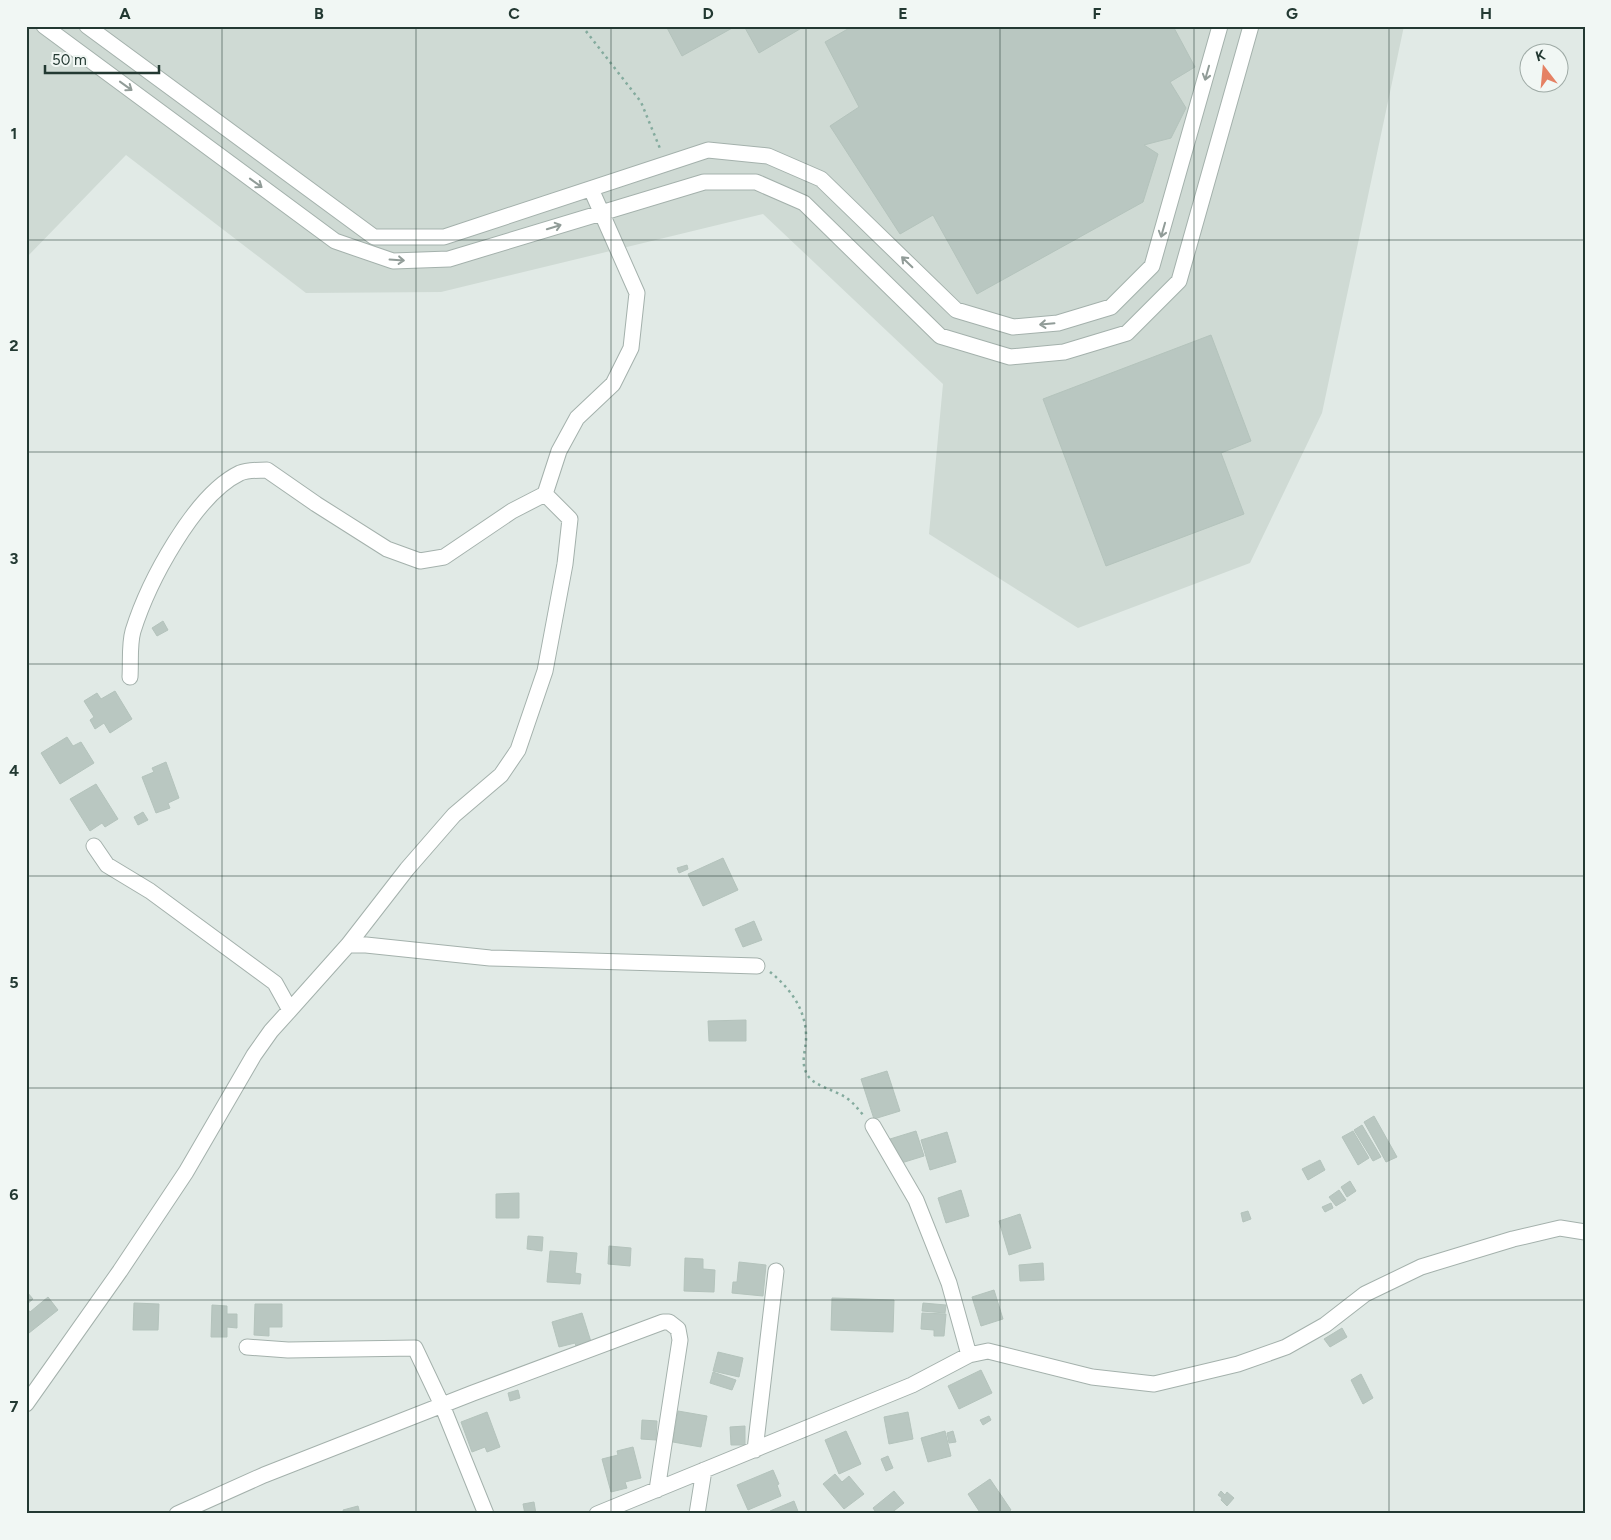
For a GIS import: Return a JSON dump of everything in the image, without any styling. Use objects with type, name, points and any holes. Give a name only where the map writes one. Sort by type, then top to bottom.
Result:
[{"type":"street","points":[[44,26],[335,241],[393,261],[449,259],[704,182],[756,182],[804,204],[940,336],[1010,358],[1064,352],[1127,333],[1179,281],[1251,26]]},
{"type":"street","points":[[87,26],[374,236],[444,237],[708,150],[768,156],[821,179],[956,310],[1013,328],[1058,323],[1111,307],[1152,266],[1220,26]]},
{"type":"street","points":[[130,677],[133,633],[162,563],[193,517],[216,488],[242,472],[266,470],[387,549],[420,560],[444,557],[512,511],[545,494],[559,451],[577,418],[613,384],[631,348],[637,293],[591,188]]},
{"type":"street","points":[[26,1404],[181,1180],[254,1055],[271,1031],[348,946],[407,869],[454,815],[501,775],[518,750],[545,671],[565,564],[570,519],[545,494]]},
{"type":"street","points":[[94,846],[107,865],[158,897],[275,983],[290,1010]]},
{"type":"street","points":[[348,946],[366,945],[490,958],[757,966]]},
{"type":"street","points":[[873,1126],[916,1200],[949,1283],[969,1355]]},
{"type":"street","points":[[597,1514],[912,1385],[969,1355],[988,1351],[1092,1377],[1154,1384],[1238,1364],[1286,1347],[1324,1325],[1365,1294],[1421,1267],[1513,1239],[1560,1228],[1585,1232]]},
{"type":"street","points":[[755,1450],[776,1271]]},
{"type":"street","points":[[177,1514],[264,1475],[442,1405],[644,1328],[669,1322],[678,1329],[680,1340],[657,1490]]},
{"type":"street","points":[[247,1348],[288,1350],[415,1348],[442,1405],[486,1514]]},
{"type":"street","points":[[697,1514],[704,1470]]},
{"type":"path","points":[[582,26],[641,102],[666,164]]},
{"type":"path","points":[[757,966],[780,980],[791,993],[799,1008],[806,1035],[804,1064],[810,1079],[854,1104],[873,1126]]},
{"type":"shaded area","points":[[26,26],[1404,26],[1322,413],[1250,563],[1078,628],[929,534],[943,384],[763,214],[441,292],[306,293],[126,155],[26,258]]},
{"type":"building","points":[[666,26],[733,26],[734,27],[682,56]]},
{"type":"building","points":[[744,26],[805,26],[759,53]]},
{"type":"building","points":[[853,26],[1173,26],[1195,67],[1170,82],[1186,108],[1171,138],[1144,145],[1158,154],[1143,202],[977,294],[933,215],[900,234],[830,126],[859,107],[825,42]]},
{"type":"building","points":[[1211,335],[1251,441],[1221,453],[1244,514],[1106,566],[1043,399]]},
{"type":"building","points":[[163,621],[168,630],[157,636],[152,628]]},
{"type":"building","points":[[115,691],[132,719],[110,733],[104,723],[95,729],[90,720],[94,717],[84,701],[97,693],[101,699]]},
{"type":"building","points":[[67,737],[73,746],[81,742],[94,763],[60,784],[41,753]]},
{"type":"building","points":[[166,762],[179,798],[168,803],[170,808],[156,813],[142,777],[154,772],[152,768]]},
{"type":"building","points":[[96,784],[118,819],[105,827],[102,823],[90,831],[70,799]]},
{"type":"building","points":[[143,812],[148,820],[138,825],[134,817]]},
{"type":"building","points":[[723,858],[738,890],[703,906],[688,874]]},
{"type":"building","points":[[687,865],[688,869],[679,873],[677,868]]},
{"type":"building","points":[[754,921],[762,940],[743,947],[735,929]]},
{"type":"building","points":[[746,1020],[746,1041],[709,1041],[708,1021]]},
{"type":"building","points":[[887,1071],[900,1111],[874,1119],[861,1079]]},
{"type":"building","points":[[1374,1116],[1397,1157],[1386,1162],[1364,1122]]},
{"type":"building","points":[[1362,1125],[1381,1157],[1373,1161],[1354,1130]]},
{"type":"building","points":[[916,1131],[924,1156],[898,1164],[890,1139]]},
{"type":"building","points":[[1353,1131],[1369,1158],[1358,1165],[1342,1137]]},
{"type":"building","points":[[947,1132],[956,1162],[930,1170],[921,1140]]},
{"type":"building","points":[[1320,1160],[1325,1170],[1308,1180],[1302,1169]]},
{"type":"building","points":[[1350,1181],[1356,1191],[1347,1197],[1341,1187]]},
{"type":"building","points":[[961,1190],[969,1216],[946,1223],[938,1198]]},
{"type":"building","points":[[1339,1190],[1346,1200],[1336,1206],[1329,1197]]},
{"type":"building","points":[[519,1193],[519,1218],[496,1218],[496,1194]]},
{"type":"building","points":[[1331,1203],[1333,1208],[1325,1212],[1322,1207]]},
{"type":"building","points":[[1248,1211],[1251,1219],[1243,1222],[1241,1213]]},
{"type":"building","points":[[1020,1214],[1031,1248],[1009,1255],[999,1221]]},
{"type":"building","points":[[528,1236],[543,1237],[542,1251],[527,1249]]},
{"type":"building","points":[[609,1246],[631,1248],[630,1266],[608,1264]]},
{"type":"building","points":[[550,1251],[577,1253],[575,1273],[581,1274],[580,1284],[547,1282]]},
{"type":"building","points":[[685,1258],[703,1259],[703,1269],[715,1270],[714,1292],[684,1291]]},
{"type":"building","points":[[739,1262],[766,1265],[763,1296],[732,1293],[733,1282],[737,1282]]},
{"type":"building","points":[[1043,1263],[1044,1280],[1020,1281],[1019,1265]]},
{"type":"building","points":[[994,1290],[1003,1319],[981,1326],[972,1297]]},
{"type":"building","points":[[26,1293],[33,1299],[26,1305]]},
{"type":"building","points":[[48,1297],[58,1310],[29,1333],[26,1330],[26,1307],[30,1312]]},
{"type":"building","points":[[832,1298],[894,1300],[893,1332],[831,1330]]},
{"type":"building","points":[[134,1303],[159,1304],[158,1330],[133,1330]]},
{"type":"building","points":[[923,1303],[946,1305],[945,1313],[922,1311]]},
{"type":"building","points":[[255,1304],[282,1304],[282,1327],[269,1327],[269,1336],[254,1335]]},
{"type":"building","points":[[212,1305],[227,1306],[227,1314],[237,1314],[237,1328],[227,1327],[227,1337],[211,1337]]},
{"type":"building","points":[[582,1313],[592,1345],[577,1349],[575,1343],[559,1347],[552,1322]]},
{"type":"building","points":[[922,1313],[946,1314],[944,1336],[934,1336],[934,1330],[921,1329]]},
{"type":"building","points":[[1342,1328],[1347,1337],[1330,1347],[1324,1339]]},
{"type":"building","points":[[718,1352],[743,1358],[739,1377],[713,1371]]},
{"type":"building","points":[[981,1370],[992,1393],[959,1409],[948,1386]]},
{"type":"building","points":[[713,1372],[736,1380],[732,1390],[710,1383]]},
{"type":"building","points":[[1361,1374],[1373,1398],[1363,1404],[1351,1380]]},
{"type":"building","points":[[518,1390],[520,1398],[510,1401],[508,1393]]},
{"type":"building","points":[[678,1411],[707,1416],[701,1447],[673,1442]]},
{"type":"building","points":[[487,1412],[500,1447],[487,1452],[485,1447],[472,1452],[461,1422]]},
{"type":"building","points":[[908,1412],[913,1439],[889,1444],[884,1417]]},
{"type":"building","points":[[989,1416],[991,1420],[983,1425],[980,1420]]},
{"type":"building","points":[[642,1420],[657,1421],[656,1440],[641,1439]]},
{"type":"building","points":[[745,1426],[745,1445],[731,1445],[730,1427]]},
{"type":"building","points":[[846,1431],[861,1464],[839,1474],[825,1440]]},
{"type":"building","points":[[945,1431],[951,1456],[928,1462],[921,1438]]},
{"type":"building","points":[[953,1431],[956,1442],[949,1443],[947,1433]]},
{"type":"building","points":[[633,1447],[641,1478],[625,1482],[627,1488],[611,1492],[602,1459],[618,1455],[617,1451]]},
{"type":"building","points":[[888,1456],[893,1468],[886,1471],[881,1459]]},
{"type":"building","points":[[773,1470],[779,1484],[777,1485],[781,1496],[748,1510],[737,1485]]},
{"type":"building","points":[[835,1474],[842,1482],[849,1476],[864,1494],[844,1509],[823,1484]]},
{"type":"building","points":[[990,1479],[1011,1510],[1006,1514],[981,1514],[968,1494]]},
{"type":"building","points":[[894,1491],[904,1503],[890,1514],[877,1514],[873,1508]]},
{"type":"building","points":[[1221,1491],[1225,1495],[1227,1492],[1234,1498],[1227,1506],[1218,1495]]},
{"type":"building","points":[[794,1501],[799,1514],[771,1514],[770,1511]]},
{"type":"building","points":[[534,1502],[536,1514],[525,1514],[523,1504]]},
{"type":"building","points":[[358,1506],[360,1514],[344,1514],[343,1510]]}]
